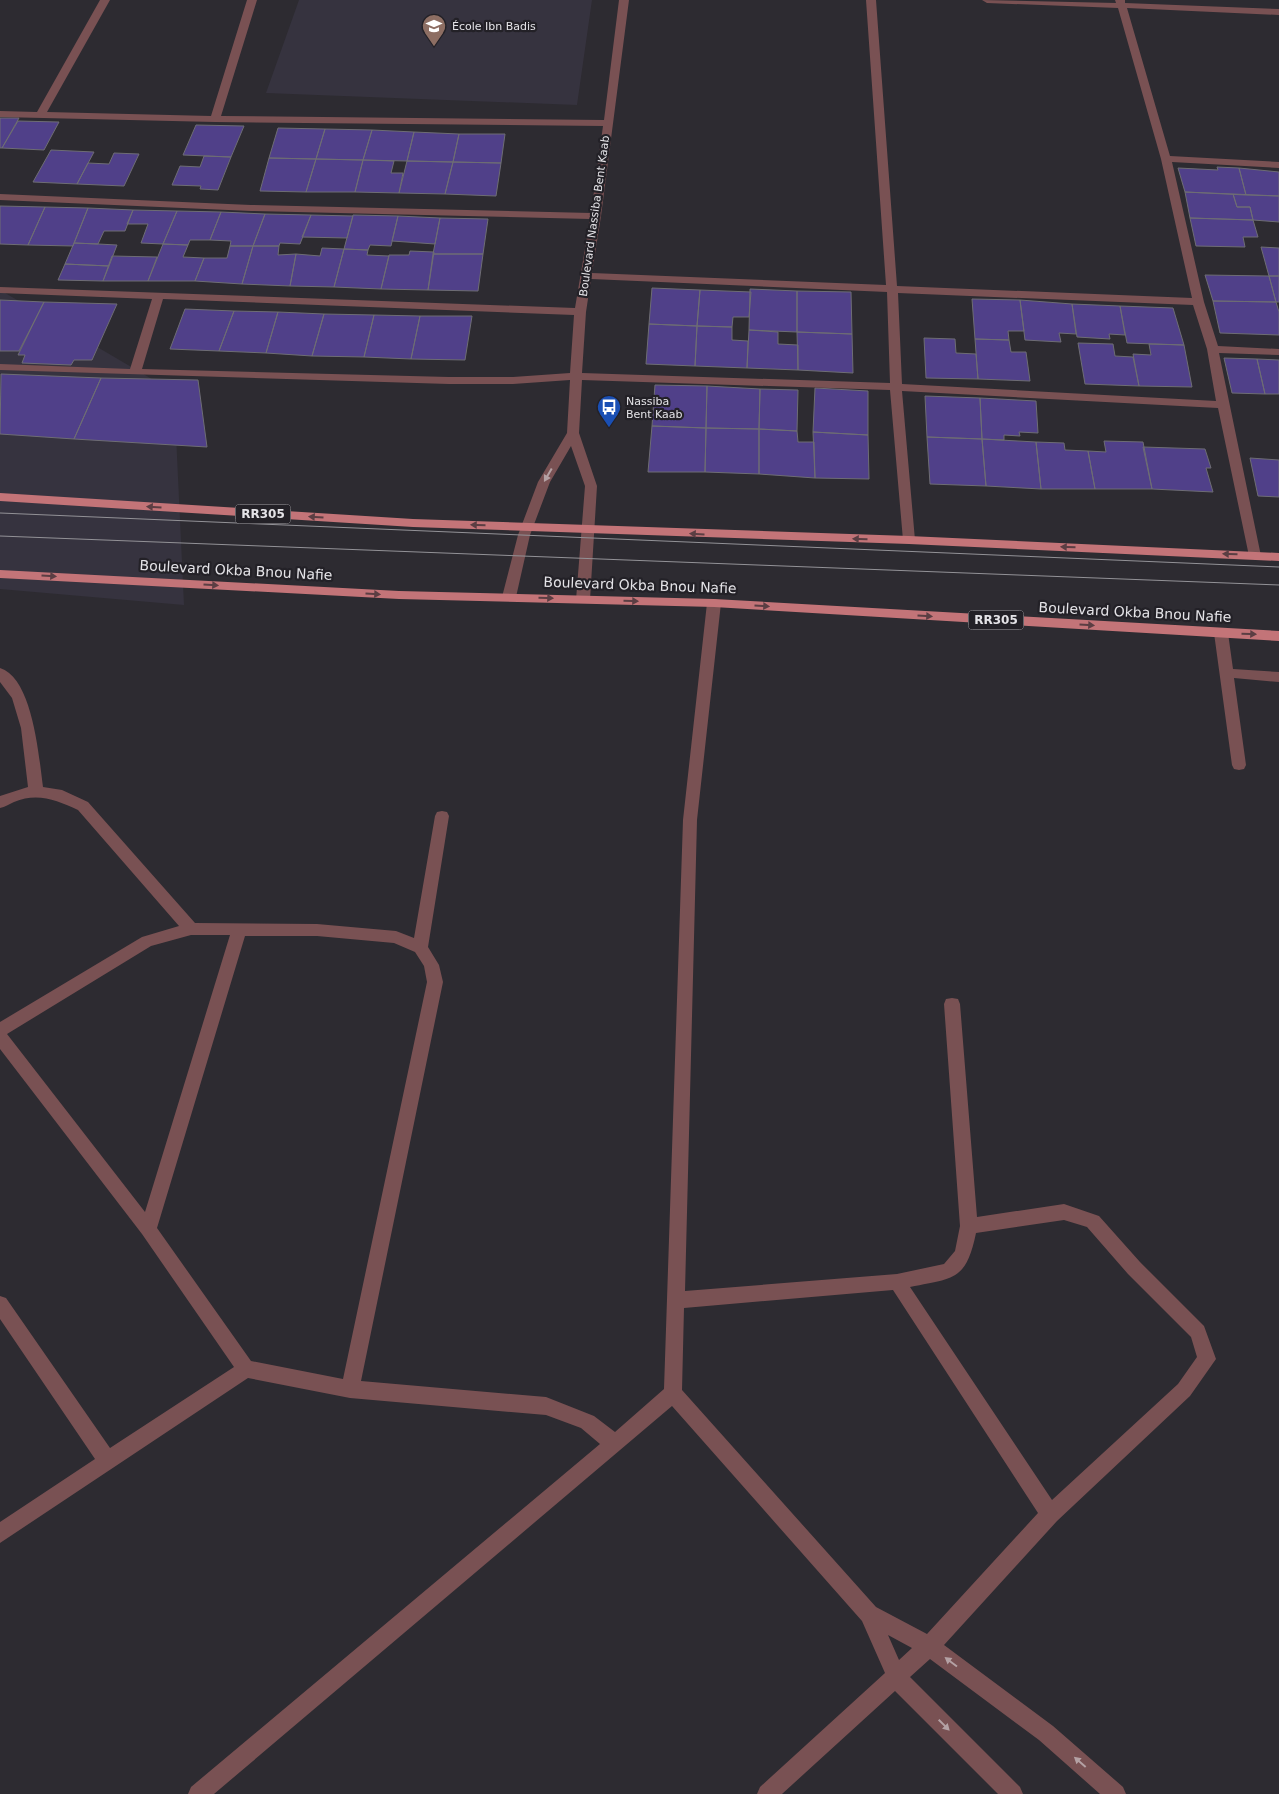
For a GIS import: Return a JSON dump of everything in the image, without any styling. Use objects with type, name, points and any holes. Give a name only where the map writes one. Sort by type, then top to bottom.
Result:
[{"type":"main road","name":"RR305","points":[[0,497],[413,524],[527,526],[909,540],[1279,557]]},
{"type":"main road","name":"Boulevard Okba Bnou Nafie","points":[[0,574],[400,595],[714,604],[1279,636]]},
{"type":"street","points":[[40,115],[105,0]]},
{"type":"street","points":[[215,120],[252,0]]},
{"type":"street","name":"Boulevard Nassiba Bent Kaab","points":[[582,600],[591,486],[573,433],[580,312],[596,216],[624,0]]},
{"type":"street","points":[[870,0],[892,287],[896,387],[909,540]]},
{"type":"street","points":[[988,0],[1121,3],[1279,12]]},
{"type":"street","points":[[1121,3],[1166,159],[1198,302],[1213,349],[1255,556]]},
{"type":"street","points":[[0,114],[215,120],[607,123]]},
{"type":"street","points":[[1166,159],[1279,164]]},
{"type":"street","points":[[0,197],[251,208],[596,216]]},
{"type":"street","points":[[587,276],[892,287],[1198,302]]},
{"type":"street","points":[[0,290],[580,312]]},
{"type":"street","points":[[135,372],[158,297]]},
{"type":"street","points":[[1213,349],[1279,352]]},
{"type":"street","points":[[0,367],[532,381],[576,376],[896,387],[1223,405]]},
{"type":"street","name":"Boulevard Nassiba Bent Kaab","points":[[509,597],[527,526],[544,482],[573,433]]},
{"type":"street","points":[[714,604],[690,820],[673,1393],[869,1614],[897,1678],[1013,1794]]},
{"type":"street","points":[[1221,633],[1239,765]]},
{"type":"street","points":[[1227,673],[1279,677]]},
{"type":"street","points":[[0,674],[9,682],[28,720],[36,791]]},
{"type":"street","points":[[0,803],[11,797],[36,791],[57,794],[83,806],[191,929]]},
{"type":"street","points":[[420,948],[442,816]]},
{"type":"street","points":[[148,1229],[240,928]]},
{"type":"street","points":[[0,1030],[147,941],[191,929],[317,930],[396,937],[420,948],[431,965],[435,982],[350,1389]]},
{"type":"street","points":[[676,1300],[897,1282],[949,1271],[963,1255],[969,1226],[952,1004]]},
{"type":"street","points":[[0,1037],[148,1229],[246,1369],[350,1389],[546,1406],[587,1422],[615,1444]]},
{"type":"street","points":[[767,1794],[897,1678],[930,1646],[1050,1514],[1184,1390],[1207,1359],[1198,1332],[1134,1268],[1093,1221],[1064,1212],[969,1226]]},
{"type":"street","points":[[897,1282],[1050,1514]]},
{"type":"street","points":[[0,1304],[108,1461]]},
{"type":"street","points":[[0,1532],[246,1369]]},
{"type":"street","points":[[198,1794],[615,1444],[673,1393]]},
{"type":"street","points":[[869,1614],[930,1646],[1046,1733],[1116,1794]]},
{"type":"shaded area","name":"École Ibn Badis","points":[[299,0],[592,0],[577,105],[266,93]]},
{"type":"shaded area","points":[[0,290],[174,392],[184,605],[0,589]]},
{"type":"building","points":[[0,118],[19,118],[2,148],[0,148]]},
{"type":"building","points":[[18,121],[59,122],[44,150],[2,148]]},
{"type":"building","points":[[196,125],[244,126],[231,157],[183,155]]},
{"type":"building","points":[[278,128],[325,129],[316,159],[269,158]]},
{"type":"building","points":[[325,129],[372,130],[363,160],[316,159]]},
{"type":"building","points":[[372,130],[414,132],[407,161],[363,160]]},
{"type":"building","points":[[414,132],[459,134],[453,162],[407,161]]},
{"type":"building","points":[[459,134],[505,134],[501,163],[453,162]]},
{"type":"building","points":[[51,150],[94,152],[77,184],[33,182]]},
{"type":"building","points":[[114,153],[139,154],[124,186],[77,184],[88,163],[109,164]]},
{"type":"building","points":[[204,156],[231,157],[218,190],[200,189],[201,186],[172,185],[180,166],[200,167]]},
{"type":"building","points":[[269,158],[316,159],[306,192],[260,191]]},
{"type":"building","points":[[316,159],[363,160],[355,192],[306,192]]},
{"type":"building","points":[[363,160],[394,161],[391,173],[403,173],[399,193],[355,192]]},
{"type":"building","points":[[407,161],[453,162],[445,194],[399,193]]},
{"type":"building","points":[[453,162],[501,163],[496,196],[445,194]]},
{"type":"building","points":[[1217,167],[1239,168],[1246,195],[1185,192],[1178,168],[1218,170]]},
{"type":"building","points":[[1239,168],[1279,172],[1279,196],[1246,195]]},
{"type":"building","points":[[1185,192],[1233,194],[1237,207],[1250,207],[1253,220],[1190,218]]},
{"type":"building","points":[[1233,194],[1279,196],[1279,222],[1253,220],[1250,207],[1237,207]]},
{"type":"building","points":[[0,206],[45,207],[28,245],[0,244]]},
{"type":"building","points":[[45,207],[88,208],[73,246],[28,245]]},
{"type":"building","points":[[88,208],[133,210],[125,231],[104,231],[98,244],[74,243]]},
{"type":"building","points":[[133,210],[177,211],[163,244],[141,243],[148,224],[127,224]]},
{"type":"building","points":[[177,211],[221,212],[210,240],[190,240],[188,245],[163,244]]},
{"type":"building","points":[[221,212],[265,214],[253,246],[230,246],[231,241],[210,240]]},
{"type":"building","points":[[265,214],[311,215],[300,244],[280,243],[279,246],[253,246]]},
{"type":"building","points":[[311,215],[353,216],[347,238],[302,237]]},
{"type":"building","points":[[353,215],[398,216],[391,246],[370,245],[368,250],[344,249]]},
{"type":"building","points":[[398,216],[440,218],[435,244],[392,241]]},
{"type":"building","points":[[440,218],[488,219],[483,254],[433,254]]},
{"type":"building","points":[[1190,218],[1253,220],[1258,237],[1243,237],[1245,247],[1196,246]]},
{"type":"building","points":[[74,243],[117,245],[109,266],[65,264]]},
{"type":"building","points":[[163,244],[188,245],[183,257],[204,258],[195,281],[148,281]]},
{"type":"building","points":[[230,246],[253,246],[242,284],[195,281],[204,258],[227,258]]},
{"type":"building","points":[[253,246],[279,246],[278,255],[296,254],[290,286],[242,284]]},
{"type":"building","points":[[1261,247],[1279,248],[1279,276],[1269,276]]},
{"type":"building","points":[[322,248],[344,249],[334,287],[290,286],[296,254],[320,256]]},
{"type":"building","points":[[344,249],[368,250],[367,255],[389,256],[381,289],[334,287]]},
{"type":"building","points":[[410,251],[434,252],[428,290],[381,289],[389,255],[409,255]]},
{"type":"building","points":[[433,254],[483,254],[478,291],[428,290]]},
{"type":"building","points":[[112,256],[157,257],[148,281],[103,281]]},
{"type":"building","points":[[65,264],[109,266],[103,281],[58,280]]},
{"type":"building","points":[[1205,275],[1269,276],[1276,302],[1213,301]]},
{"type":"building","points":[[1269,276],[1279,276],[1279,302],[1276,302]]},
{"type":"building","points":[[652,288],[700,290],[697,326],[649,324]]},
{"type":"building","points":[[750,289],[797,291],[797,332],[749,330]]},
{"type":"building","points":[[700,290],[751,292],[749,317],[733,317],[732,327],[697,326]]},
{"type":"building","points":[[797,291],[851,292],[852,334],[797,332]]},
{"type":"building","points":[[972,299],[1020,300],[1024,331],[1008,331],[1009,340],[975,339]]},
{"type":"building","points":[[0,300],[44,302],[19,351],[0,351]]},
{"type":"building","points":[[1020,300],[1072,304],[1076,334],[1059,333],[1061,342],[1025,340]]},
{"type":"building","points":[[1213,301],[1276,302],[1279,312],[1279,335],[1220,333]]},
{"type":"building","points":[[44,302],[117,304],[92,360],[74,360],[71,365],[22,363],[25,355],[18,355]]},
{"type":"building","points":[[1072,304],[1120,306],[1125,335],[1109,334],[1110,339],[1077,337]]},
{"type":"building","points":[[1120,306],[1173,308],[1184,345],[1127,343]]},
{"type":"building","points":[[185,309],[234,311],[219,351],[170,349]]},
{"type":"building","points":[[234,311],[278,312],[266,353],[219,351]]},
{"type":"building","points":[[278,312],[324,314],[312,356],[266,353]]},
{"type":"building","points":[[324,314],[374,315],[364,357],[312,356]]},
{"type":"building","points":[[374,315],[420,316],[411,359],[364,357]]},
{"type":"building","points":[[420,316],[472,316],[465,360],[411,359]]},
{"type":"building","points":[[649,324],[697,326],[695,366],[646,364]]},
{"type":"building","points":[[697,326],[732,327],[732,340],[748,341],[747,368],[695,366]]},
{"type":"building","points":[[749,330],[778,332],[778,344],[798,345],[798,370],[747,368]]},
{"type":"building","points":[[797,332],[852,334],[853,373],[798,370]]},
{"type":"building","points":[[924,338],[955,339],[956,353],[976,354],[978,379],[926,378]]},
{"type":"building","points":[[975,339],[1009,340],[1011,352],[1026,352],[1030,381],[978,379]]},
{"type":"building","points":[[1078,343],[1113,344],[1115,356],[1133,357],[1139,386],[1085,384]]},
{"type":"building","points":[[1149,344],[1184,345],[1192,387],[1139,386],[1133,354],[1151,355]]},
{"type":"building","points":[[1224,358],[1257,359],[1265,394],[1232,393]]},
{"type":"building","points":[[1257,359],[1279,360],[1279,394],[1265,394]]},
{"type":"building","points":[[1,374],[101,378],[74,439],[0,434]]},
{"type":"building","points":[[101,378],[198,380],[207,447],[74,439]]},
{"type":"building","points":[[655,385],[707,386],[706,428],[652,426]]},
{"type":"building","points":[[707,386],[760,389],[759,429],[706,428]]},
{"type":"building","points":[[815,388],[868,391],[868,435],[813,432]]},
{"type":"building","points":[[760,389],[798,390],[797,431],[759,429]]},
{"type":"building","points":[[925,396],[980,398],[982,439],[927,437]]},
{"type":"building","points":[[980,398],[1036,401],[1038,433],[1019,432],[1020,436],[1004,435],[1004,440],[982,439]]},
{"type":"building","points":[[652,426],[706,428],[705,472],[648,472]]},
{"type":"building","points":[[706,428],[759,429],[759,474],[705,472]]},
{"type":"building","points":[[759,429],[797,431],[798,442],[814,442],[815,478],[759,474]]},
{"type":"building","points":[[813,432],[868,435],[869,479],[815,478]]},
{"type":"building","points":[[927,437],[982,439],[986,486],[930,484]]},
{"type":"building","points":[[982,439],[1036,442],[1041,489],[986,486]]},
{"type":"building","points":[[1104,441],[1143,442],[1152,489],[1095,489],[1088,451],[1106,452]]},
{"type":"building","points":[[1036,442],[1064,443],[1065,450],[1088,451],[1095,489],[1041,489]]},
{"type":"building","points":[[1143,447],[1205,449],[1211,468],[1206,468],[1213,492],[1152,489]]},
{"type":"building","points":[[1250,458],[1279,460],[1279,497],[1258,496]]},
{"type":"tram line","points":[[0,513],[1279,567]]},
{"type":"tram line","points":[[0,536],[1279,585]]},
{"type":"place","name":"École Ibn Badis","points":[[434,47]]},
{"type":"place","name":"Nassiba Bent Kaab","points":[[609,428]]}]
